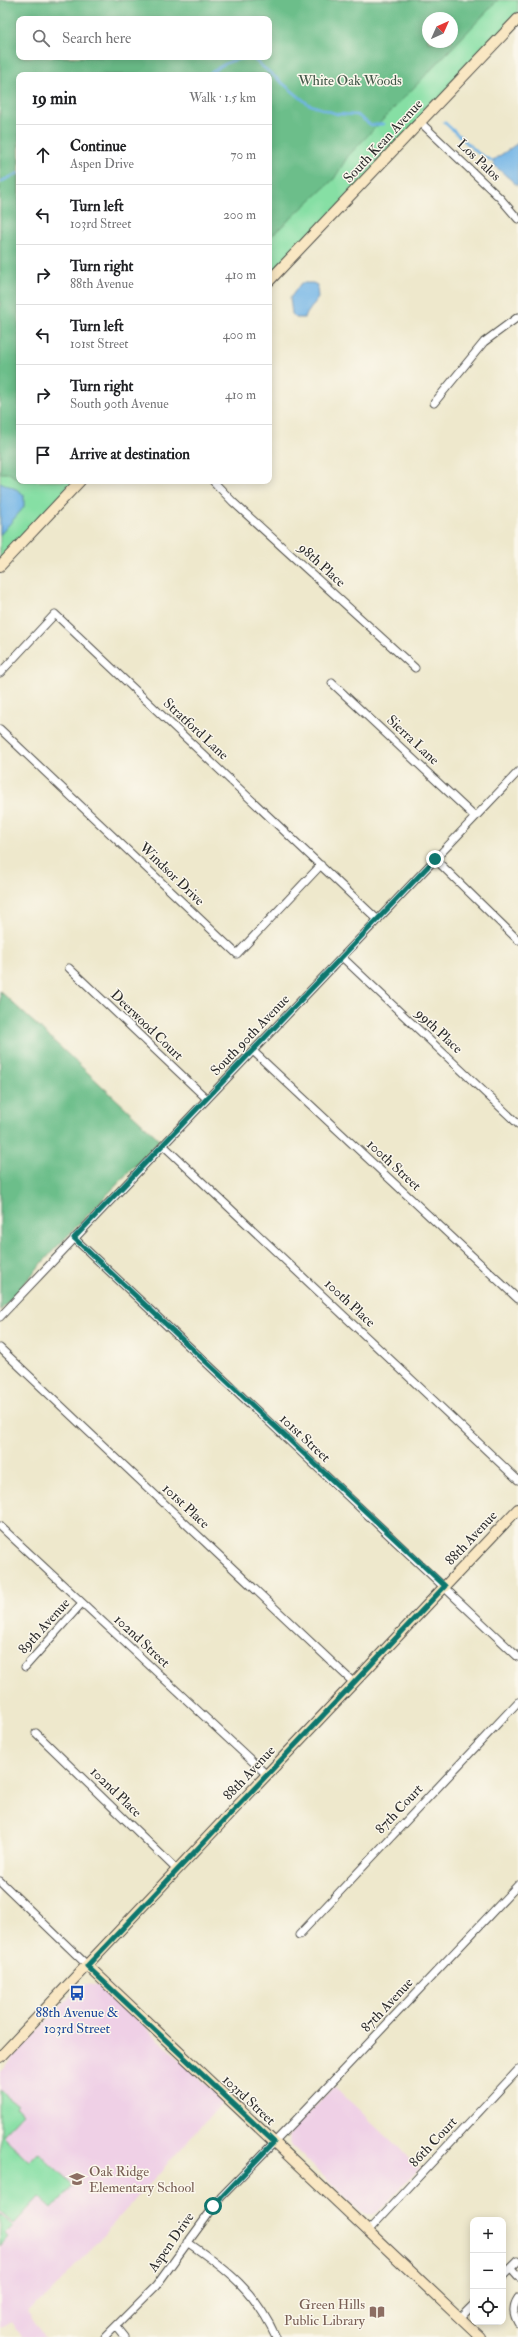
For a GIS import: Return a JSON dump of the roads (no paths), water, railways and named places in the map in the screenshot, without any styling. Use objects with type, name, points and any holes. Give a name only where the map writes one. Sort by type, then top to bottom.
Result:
[{"type":"street","name":"South Kean Avenue","points":[[272,278],[518,19]]},
{"type":"street","name":"Los Palos","points":[[420,122],[500,198],[518,219]]},
{"type":"street","points":[[434,403],[484,342],[518,317]]},
{"type":"street","points":[[0,566],[77,484]]},
{"type":"street","name":"98th Place","points":[[216,484],[233,502],[415,668]]},
{"type":"street","name":"Stratford Lane","points":[[0,673],[55,614],[378,920]]},
{"type":"street","name":"Sierra Lane","points":[[332,683],[475,817]]},
{"type":"street","name":"Windsor Drive","points":[[0,729],[237,954],[321,865]]},
{"type":"street","name":"South 90th Avenue","points":[[0,1317],[518,772]]},
{"type":"street","points":[[435,859],[518,940]]},
{"type":"street","name":"99th Place","points":[[342,957],[518,1124]]},
{"type":"street","name":"Deerwood Court","points":[[70,968],[207,1100]]},
{"type":"street","name":"100th Street","points":[[253,1051],[518,1299]]},
{"type":"street","name":"100th Place","points":[[164,1145],[518,1480]]},
{"type":"street","name":"101st Street","points":[[74,1238],[445,1586],[518,1657]]},
{"type":"street","name":"101st Place","points":[[0,1348],[354,1682]]},
{"type":"street","name":"88th Avenue","points":[[0,2057],[518,1508]]},
{"type":"street","name":"102nd Street","points":[[0,1526],[267,1775]]},
{"type":"street","name":"89th Avenue","points":[[25,1667],[82,1603]]},
{"type":"street","name":"87th Court","points":[[299,1935],[518,1702]]},
{"type":"street","name":"102nd Place","points":[[36,1733],[177,1870]]},
{"type":"street","name":"103rd Street","points":[[0,1881],[87,1966],[480,2337]]},
{"type":"street","name":"87th Avenue","points":[[274,2142],[518,1885]]},
{"type":"street","name":"86th Court","points":[[368,2231],[518,2070]]},
{"type":"street","name":"Aspen Drive","points":[[105,2337],[117,2328],[156,2286],[217,2201],[274,2142]]},
{"type":"street","points":[[188,2242],[224,2268],[244,2286],[262,2309],[276,2337]]},
{"type":"street","points":[[506,2273],[518,2261]]},
{"type":"street","points":[[511,2269],[518,2277]]},
{"type":"street","points":[[518,2298],[515,2303],[514,2314],[518,2323]]},
{"type":"street","points":[[460,2318],[470,2308]]},
{"type":"street","points":[[117,2328],[125,2337]]},
{"type":"water","points":[[518,143],[518,186],[495,166],[492,161]]},
{"type":"water","points":[[301,283],[313,283],[317,285],[318,298],[304,318],[296,318],[292,314],[290,298]]},
{"type":"water","points":[[0,482],[18,490],[24,495],[24,507],[0,535]]},
{"type":"waterway","points":[[212,72],[233,60]]},
{"type":"waterway","points":[[254,60],[269,72]]},
{"type":"waterway","points":[[272,74],[308,104],[337,114],[357,115],[371,125],[384,124]]},
{"type":"waterway","points":[[444,122],[478,153],[492,161]]},
{"type":"waterway","points":[[0,182],[16,174]]},
{"type":"place","name":"88th Avenue & 103rd Street","points":[[77,1993]]},
{"type":"place","name":"Oak Ridge Elementary School","points":[[77,2179]]},
{"type":"place","name":"Green Hills Public Library","points":[[377,2312]]},
{"type":"park label","name":"White Oak Woods","points":[[350,80]]}]
